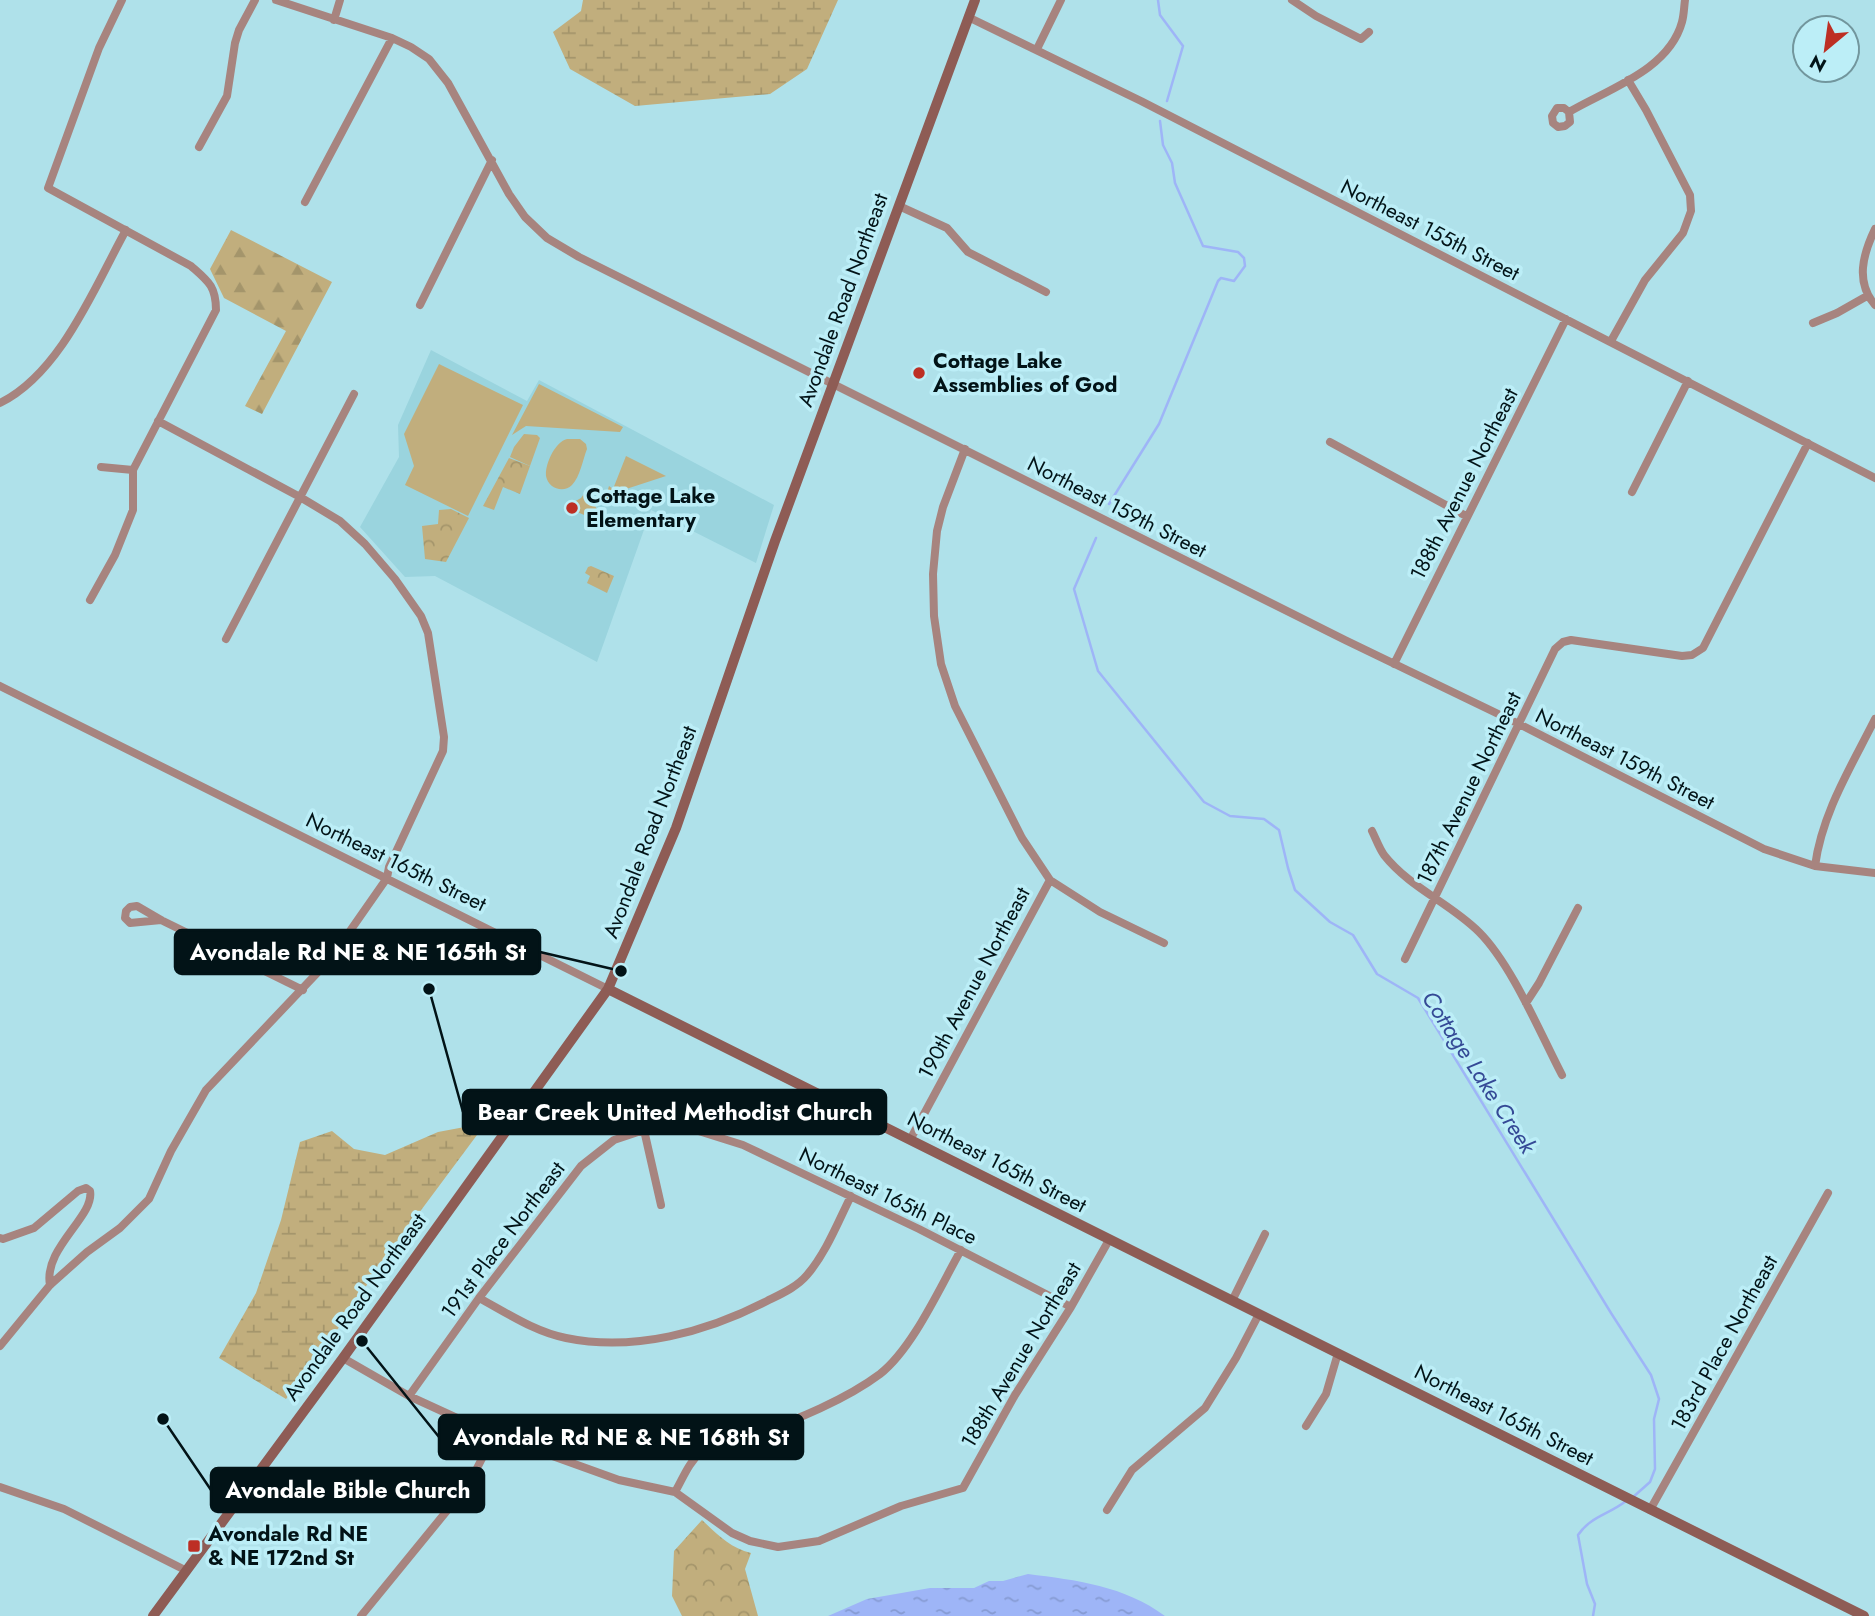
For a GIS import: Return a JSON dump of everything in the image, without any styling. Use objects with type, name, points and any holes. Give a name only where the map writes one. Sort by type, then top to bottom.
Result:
[{"type":"main road","name":"Avondale Road Northeast","points":[[153,1616],[343,1358],[608,989],[676,828],[832,383],[975,0]]},
{"type":"main road","name":"Northeast 165th Street","points":[[608,989],[1864,1616]]},
{"type":"street","points":[[90,600],[119,546],[133,510],[133,470],[216,310],[216,294],[208,281],[191,265],[48,188],[99,48],[122,0]]},
{"type":"street","points":[[199,147],[227,96],[235,43],[239,30],[256,0]]},
{"type":"street","points":[[276,0],[392,38],[305,202]]},
{"type":"street","points":[[334,20],[340,0]]},
{"type":"street","points":[[1037,49],[1061,0]]},
{"type":"street","points":[[1292,0],[1316,16],[1361,38],[1369,32]]},
{"type":"street","points":[[1569,112],[1628,80],[1658,60],[1667,50],[1682,22],[1685,0]]},
{"type":"street","name":"Northeast 155th Street","points":[[968,17],[1037,49],[1875,478]]},
{"type":"street","name":"Northeast 159th Street","points":[[392,38],[429,59],[448,83],[509,194],[525,217],[547,239],[1102,519],[1519,724],[1763,849],[1815,866],[1875,873]]},
{"type":"street","points":[[1611,341],[1645,279],[1684,233],[1691,211],[1690,195],[1628,80]]},
{"type":"street","points":[[420,305],[492,160]]},
{"type":"street","points":[[899,206],[947,228],[968,252],[1046,292]]},
{"type":"street","points":[[1875,229],[1866,248],[1862,276],[1867,296],[1875,305]]},
{"type":"street","points":[[0,404],[48,365],[69,335],[126,230]]},
{"type":"street","points":[[1813,323],[1867,296]]},
{"type":"street","name":"188th Avenue Northeast","points":[[1394,664],[1566,319]]},
{"type":"street","points":[[1632,492],[1688,381]]},
{"type":"street","points":[[226,639],[354,394]]},
{"type":"street","points":[[0,1346],[50,1285],[87,1252],[120,1228],[149,1199],[171,1151],[206,1090],[303,990],[336,951],[387,878],[389,867],[443,751],[439,693],[428,633],[422,616],[373,553],[340,521],[158,421]]},
{"type":"street","points":[[1330,442],[1466,516]]},
{"type":"street","name":"187th Avenue Northeast","points":[[1405,959],[1555,649],[1563,642],[1571,640],[1682,656],[1692,655],[1703,648],[1808,443]]},
{"type":"street","points":[[965,449],[943,507],[937,531],[933,574],[934,617],[941,664],[955,706],[1022,838],[1049,880],[1100,912],[1164,943]]},
{"type":"street","points":[[101,467],[133,470]]},
{"type":"street","name":"Northeast 165th Street","points":[[0,686],[608,989]]},
{"type":"street","points":[[1815,866],[1827,815],[1875,719]]},
{"type":"street","points":[[1372,831],[1383,853],[1400,872],[1463,918],[1491,946],[1526,1003],[1562,1075]]},
{"type":"street","name":"190th Avenue Northeast","points":[[910,1140],[1049,880]]},
{"type":"street","points":[[1526,1003],[1578,908]]},
{"type":"street","points":[[161,920],[303,990]]},
{"type":"street","name":"Northeast 165th Place","points":[[643,1129],[689,1128],[743,1145],[961,1250],[1071,1307]]},
{"type":"street","points":[[643,1129],[661,1205]]},
{"type":"street","name":"191st Place Northeast","points":[[409,1396],[479,1298],[581,1166],[599,1149],[614,1140],[643,1129]]},
{"type":"street","points":[[0,1238],[34,1228],[78,1191],[86,1188],[90,1191],[91,1196],[85,1208],[61,1244],[47,1272],[50,1285]]},
{"type":"street","name":"183rd Place Northeast","points":[[1645,1507],[1828,1193]]},
{"type":"street","points":[[479,1298],[538,1330],[564,1338],[591,1342],[621,1342],[666,1338],[752,1309],[789,1290],[806,1276],[851,1196]]},
{"type":"street","points":[[1232,1301],[1265,1234]]},
{"type":"street","name":"188th Avenue Northeast","points":[[675,1492],[732,1533],[778,1548],[818,1541],[901,1506],[964,1488],[1109,1240]]},
{"type":"street","points":[[343,1358],[409,1396],[494,1435],[619,1480],[675,1492],[695,1458],[719,1440],[755,1433],[795,1418],[850,1394],[881,1373],[910,1339],[961,1250]]},
{"type":"street","points":[[1107,1510],[1132,1470],[1205,1408],[1259,1314]]},
{"type":"street","points":[[1306,1426],[1326,1394],[1338,1353]]},
{"type":"street","points":[[361,1616],[473,1476],[494,1435]]},
{"type":"street","points":[[0,1487],[64,1509],[187,1571]]},
{"type":"shaded area","name":"Cottage Lake Elementary","points":[[431,350],[527,401],[539,380],[774,505],[756,563],[651,510],[597,662],[435,576],[405,577],[360,527],[399,457],[398,425]]},
{"type":"green space","points":[[583,0],[838,0],[807,69],[770,94],[635,106],[570,69],[553,32],[581,11]]},
{"type":"green space","points":[[231,230],[332,282],[262,414],[245,406],[286,331],[224,298],[210,269]]},
{"type":"green space","points":[[439,364],[523,405],[468,516],[405,485],[414,466],[404,434]]},
{"type":"green space","points":[[539,384],[623,427],[620,432],[526,426],[512,435]]},
{"type":"green space","points":[[524,434],[537,435],[540,438],[530,466],[510,457]]},
{"type":"green space","points":[[567,439],[580,439],[587,449],[575,482],[568,488],[560,489],[550,484],[546,471],[555,449]]},
{"type":"green space","points":[[626,456],[666,476],[620,491],[618,498],[608,500],[606,496],[609,486],[613,489]]},
{"type":"green space","points":[[509,458],[530,466],[520,494],[503,487],[494,510],[483,506]]},
{"type":"green space","points":[[589,487],[592,487],[591,499],[598,511],[594,519],[565,507],[581,498]]},
{"type":"green space","points":[[451,509],[469,518],[446,562],[425,559],[422,526],[438,524],[439,510]]},
{"type":"green space","points":[[591,566],[614,576],[607,593],[587,583],[590,576],[585,573]]},
{"type":"green space","points":[[470,1126],[477,1135],[378,1268],[320,1356],[286,1399],[219,1358],[256,1293],[281,1220],[300,1142],[332,1131],[354,1149],[385,1155],[438,1132]]},
{"type":"green space","points":[[702,1520],[730,1544],[751,1553],[745,1569],[758,1616],[682,1616],[672,1596],[674,1551]]},
{"type":"water","points":[[1028,1574],[1082,1582],[1117,1591],[1165,1616],[828,1616],[867,1599],[930,1588],[974,1588],[989,1581],[1003,1581]]},
{"type":"waterway","name":"Cottage Lake Creek","points":[[1158,0],[1160,15],[1183,46],[1167,101]]},
{"type":"waterway","name":"Cottage Lake Creek","points":[[1109,504],[1159,424],[1218,281],[1221,278],[1234,281],[1245,266],[1244,258],[1238,252],[1203,246],[1175,183],[1172,163],[1163,145],[1160,121]]},
{"type":"waterway","name":"Cottage Lake Creek","points":[[1096,538],[1074,589],[1098,671],[1204,802],[1230,816],[1264,819],[1279,830],[1295,890],[1330,922],[1353,935],[1377,974],[1418,998],[1651,1375],[1659,1399],[1654,1419],[1655,1469],[1650,1482],[1632,1498]]},
{"type":"waterway","name":"Cottage Lake Creek","points":[[1593,1616],[1595,1604],[1587,1584],[1578,1535],[1594,1520],[1626,1501]]},
{"type":"place","name":"Cottage Lake Assemblies of God","points":[[919,373]]},
{"type":"place","name":"Cottage Lake Elementary","points":[[572,508]]},
{"type":"place","name":"Avondale Rd NE & NE 165th St","points":[[621,971]]},
{"type":"place","name":"Bear Creek United Methodist Church","points":[[429,989]]},
{"type":"place","name":"Avondale Rd NE & NE 168th St","points":[[362,1341]]},
{"type":"place","name":"Avondale Bible Church","points":[[163,1419]]},
{"type":"place","name":"Avondale Rd NE & NE 172nd St","points":[[194,1546]]}]
